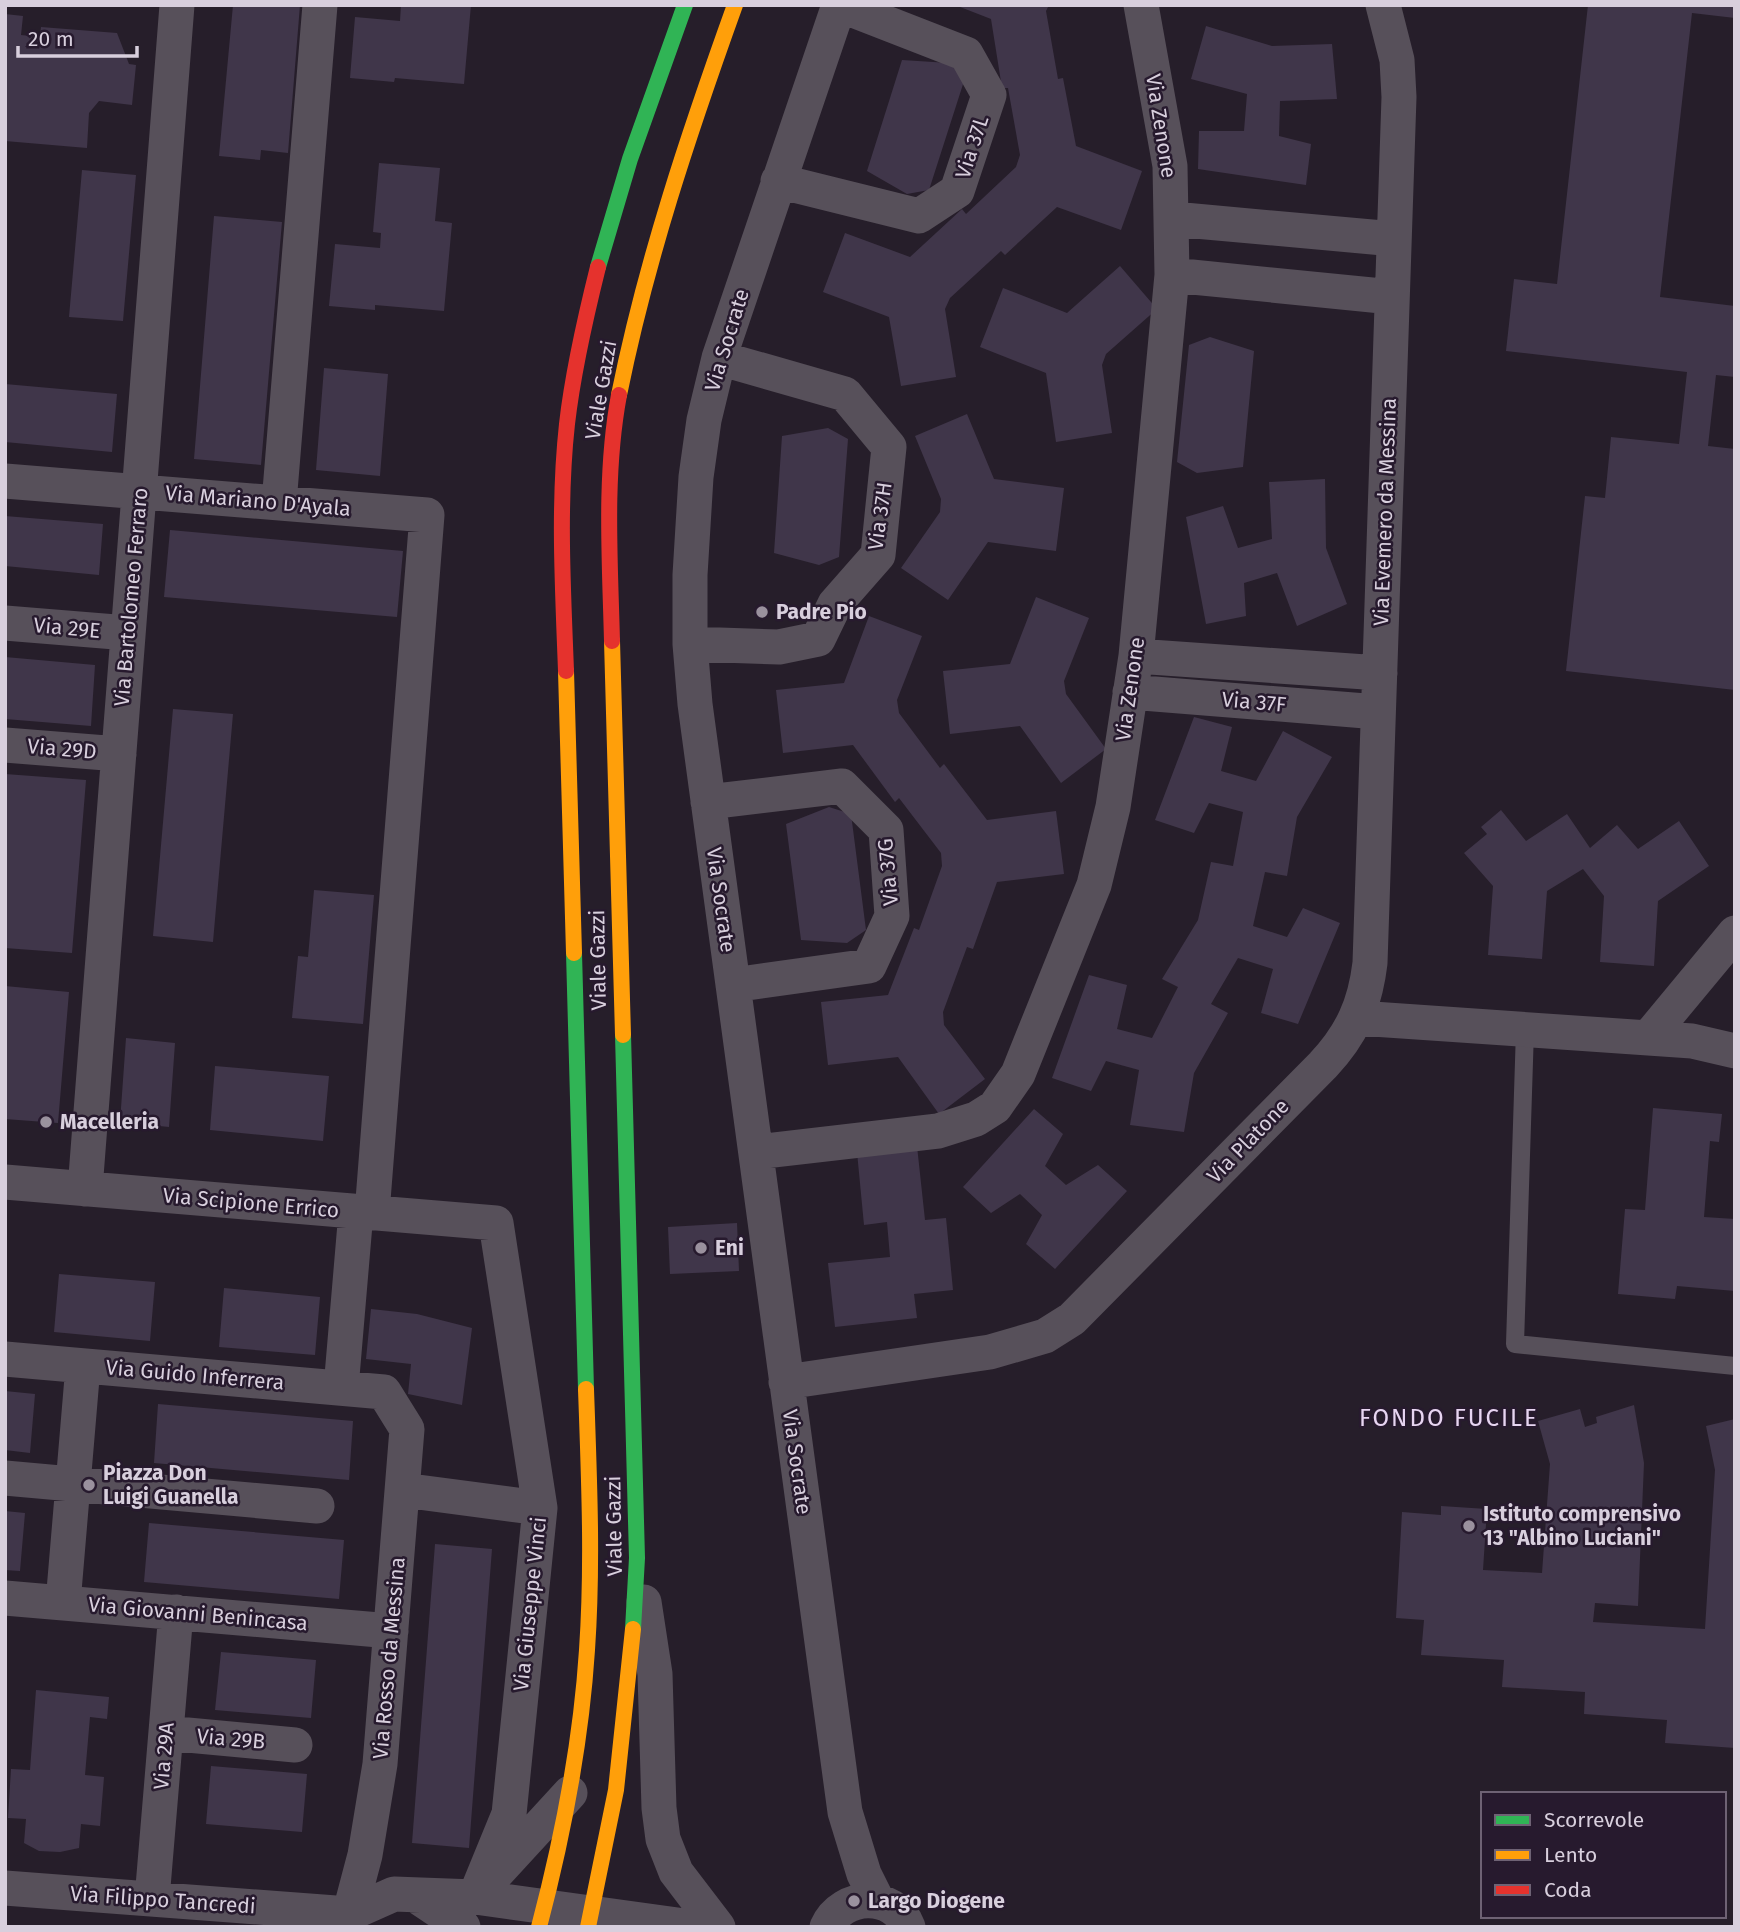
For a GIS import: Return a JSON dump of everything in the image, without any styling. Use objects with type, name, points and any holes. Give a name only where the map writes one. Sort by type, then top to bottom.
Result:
[{"type":"main road","name":"Viale Gazzi","points":[[542,1916],[570,1793],[586,1665],[591,1553],[564,480],[574,378],[604,247],[635,138],[685,5]]},
{"type":"main road","name":"Viale Gazzi","points":[[590,1920],[616,1802],[632,1669],[637,1558],[622,1071],[610,478],[613,428],[632,331],[682,154],[736,5]]},
{"type":"street","name":"Via Bartolomeo Ferraro","points":[[85,1189],[177,5]]},
{"type":"street","points":[[279,503],[320,5]]},
{"type":"street","name":"Via 37L","points":[[778,181],[919,216],[957,191],[989,95],[966,54],[840,5]]},
{"type":"street","name":"Via Socrate","points":[[840,5],[719,358],[704,420],[696,477],[690,575],[690,644],[708,802],[845,1812]]},
{"type":"street","name":"Via Zenone","points":[[756,1152],[956,1127],[995,1107],[1018,1074],[1094,885],[1113,807],[1136,656],[1172,275],[1170,166],[1141,5]]},
{"type":"street","name":"Via Evemero da Messina","points":[[1358,1018],[1367,993],[1370,963],[1399,97],[1397,60],[1383,5]]},
{"type":"street","points":[[1173,219],[1394,239]]},
{"type":"street","points":[[1172,275],[1392,297]]},
{"type":"street","name":"Via 37H","points":[[690,644],[779,647],[818,639],[835,604],[878,555],[889,447],[845,394],[719,358]]},
{"type":"street","name":"Via Mariano D'Ayala","points":[[5,481],[427,515],[364,1212]]},
{"type":"street","name":"Via 29E","points":[[5,623],[128,633]]},
{"type":"street","name":"Via 37F","points":[[1136,656],[1380,673]]},
{"type":"street","name":"Via 37F","points":[[1130,692],[1378,712]]},
{"type":"street","name":"Via 29D","points":[[5,745],[119,754]]},
{"type":"street","name":"Via 37G","points":[[708,802],[842,786],[886,830],[892,916],[869,966],[733,985]]},
{"type":"street","points":[[1648,1038],[1735,933]]},
{"type":"street","points":[[1358,1018],[1648,1038],[1717,1045],[1735,1051]]},
{"type":"street","name":"Via Platone","points":[[786,1382],[990,1352],[1045,1335],[1072,1320],[1322,1065],[1343,1042],[1358,1018]]},
{"type":"street","name":"Via Scipione Errico","points":[[5,1182],[496,1223]]},
{"type":"street","points":[[341,1388],[364,1212]]},
{"type":"street","name":"Via Giuseppe Vinci","points":[[469,1912],[509,1814],[540,1508],[496,1223]]},
{"type":"street","name":"Via Guido Inferrera","points":[[5,1359],[384,1392]]},
{"type":"street","points":[[63,1603],[83,1366]]},
{"type":"street","name":"Via Rosso da Messina","points":[[348,1920],[365,1855],[380,1764],[403,1490],[407,1429],[384,1392]]},
{"type":"street","points":[[5,1478],[317,1506]]},
{"type":"street","points":[[403,1490],[540,1508]]},
{"type":"street","points":[[637,1558],[655,1674],[659,1808],[663,1839],[676,1872],[718,1927]]},
{"type":"street","name":"Via Giovanni Benincasa","points":[[5,1598],[391,1631]]},
{"type":"street","name":"Via 29A","points":[[152,1899],[176,1612]]},
{"type":"street","name":"Via 29B","points":[[166,1733],[295,1745]]},
{"type":"street","points":[[469,1912],[570,1793]]},
{"type":"street","points":[[845,1812],[864,1874],[877,1900]]},
{"type":"street","points":[[823,1921],[845,1812]]},
{"type":"street","name":"Via Filippo Tancredi","points":[[5,1888],[152,1899],[348,1920],[394,1894],[415,1895],[469,1912],[692,1927]]},
{"type":"street","points":[[823,1921],[859,1900],[877,1900],[894,1907],[908,1927]]},
{"type":"lane","points":[[1525,1030],[1515,1344],[1735,1366]]},
{"type":"building","points":[[233,5],[300,5],[288,153],[261,150],[260,160],[219,156]]},
{"type":"building","points":[[401,5],[471,5],[464,84],[395,78],[394,82],[350,78],[355,17],[400,21]]},
{"type":"building","points":[[955,5],[1049,5],[1046,11],[1058,79],[1063,78],[1076,146],[1142,171],[1121,230],[1057,207],[1005,255],[1001,251],[950,298],[945,309],[956,377],[901,386],[889,317],[823,292],[845,233],[910,257],[962,209],[966,214],[1016,167],[1020,155],[1008,88],[1002,88],[991,19]]},
{"type":"building","points":[[1588,5],[1735,5],[1735,18],[1692,13],[1660,297],[1735,306],[1735,377],[1716,375],[1708,446],[1735,449],[1735,690],[1566,671],[1585,496],[1605,498],[1611,437],[1679,444],[1687,372],[1506,351],[1514,279],[1557,284]]},
{"type":"building","points":[[5,14],[23,16],[21,35],[40,37],[41,27],[117,33],[129,64],[136,65],[132,105],[99,101],[89,113],[87,148],[5,141]]},
{"type":"building","points":[[1206,26],[1272,46],[1332,44],[1337,99],[1280,101],[1279,136],[1311,144],[1306,185],[1198,169],[1199,131],[1244,131],[1247,94],[1191,79]]},
{"type":"building","points":[[902,60],[949,63],[965,78],[929,190],[907,194],[867,171]]},
{"type":"building","points":[[379,163],[440,168],[435,221],[452,223],[444,311],[375,305],[375,310],[329,306],[335,244],[380,248],[381,233],[373,232]]},
{"type":"building","points":[[82,170],[136,175],[123,321],[69,317]]},
{"type":"building","points":[[214,216],[282,222],[261,465],[194,459]]},
{"type":"building","points":[[1120,266],[1157,309],[1106,354],[1102,365],[1112,433],[1056,442],[1046,373],[980,347],[1003,288],[1067,313]]},
{"type":"building","points":[[1210,337],[1254,351],[1243,467],[1197,473],[1177,462],[1189,345]]},
{"type":"building","points":[[324,368],[388,374],[380,476],[316,470]]},
{"type":"building","points":[[5,384],[117,394],[112,452],[5,442]]},
{"type":"building","points":[[967,414],[994,479],[1064,488],[1056,551],[988,542],[948,600],[901,568],[940,512],[941,499],[915,436]]},
{"type":"building","points":[[828,428],[848,439],[839,557],[819,565],[774,553],[782,436]]},
{"type":"building","points":[[1325,479],[1326,548],[1347,604],[1297,626],[1277,573],[1244,583],[1246,616],[1206,624],[1186,517],[1223,506],[1238,548],[1272,539],[1269,482]]},
{"type":"building","points":[[5,516],[103,524],[99,575],[5,566]]},
{"type":"building","points":[[170,530],[403,551],[397,617],[164,597]]},
{"type":"building","points":[[1036,597],[1089,618],[1064,681],[1066,694],[1106,749],[1061,783],[1020,726],[950,734],[943,671],[1010,664]]},
{"type":"building","points":[[869,616],[922,636],[897,700],[899,713],[940,768],[944,764],[987,820],[1056,811],[1064,874],[997,882],[973,949],[967,947],[943,1012],[944,1025],[985,1079],[939,1114],[898,1057],[828,1065],[821,1002],[888,995],[914,928],[919,930],[942,866],[941,853],[899,798],[895,802],[853,745],[783,753],[776,690],[844,683]]},
{"type":"building","points":[[5,657],[95,665],[91,726],[5,719]]},
{"type":"building","points":[[173,709],[233,714],[213,942],[153,936]]},
{"type":"building","points":[[1194,717],[1232,727],[1221,771],[1256,781],[1283,731],[1332,757],[1297,817],[1287,876],[1265,872],[1253,926],[1287,937],[1303,908],[1340,923],[1298,1024],[1261,1013],[1273,969],[1238,958],[1211,1004],[1228,1013],[1194,1073],[1184,1132],[1130,1125],[1139,1070],[1106,1061],[1091,1091],[1052,1078],[1089,975],[1127,985],[1117,1029],[1152,1038],[1178,987],[1162,979],[1198,920],[1211,862],[1233,866],[1243,812],[1209,803],[1194,833],[1155,820]]},
{"type":"building","points":[[5,774],[86,780],[72,953],[5,948]]},
{"type":"building","points":[[829,807],[851,814],[866,930],[847,943],[801,940],[786,824]]},
{"type":"building","points":[[1501,810],[1526,841],[1567,814],[1590,848],[1617,825],[1638,849],[1679,821],[1709,866],[1658,901],[1654,966],[1600,962],[1604,896],[1583,869],[1547,891],[1542,959],[1488,955],[1493,886],[1464,853],[1487,834],[1481,827]]},
{"type":"building","points":[[314,890],[374,895],[363,1024],[292,1018],[298,956],[308,957]]},
{"type":"building","points":[[5,986],[69,992],[58,1123],[5,1119]]},
{"type":"building","points":[[126,1038],[175,1043],[169,1127],[120,1122]]},
{"type":"building","points":[[215,1066],[329,1076],[323,1141],[210,1130]]},
{"type":"building","points":[[1653,1108],[1722,1114],[1719,1142],[1710,1141],[1704,1217],[1735,1219],[1735,1291],[1677,1286],[1675,1299],[1618,1294],[1625,1209],[1645,1210]]},
{"type":"building","points":[[1034,1109],[1063,1134],[1045,1166],[1066,1185],[1098,1165],[1127,1191],[1055,1269],[1026,1244],[1042,1215],[1020,1194],[991,1213],[963,1187]]},
{"type":"building","points":[[917,1146],[925,1220],[946,1218],[953,1290],[914,1294],[917,1318],[835,1327],[828,1263],[890,1257],[887,1222],[864,1225],[857,1152]]},
{"type":"building","points":[[737,1223],[739,1271],[670,1274],[668,1227]]},
{"type":"building","points":[[59,1274],[155,1282],[150,1341],[54,1332]]},
{"type":"building","points":[[224,1288],[320,1297],[315,1355],[219,1347]]},
{"type":"building","points":[[371,1309],[417,1314],[472,1328],[462,1405],[408,1394],[411,1364],[366,1359]]},
{"type":"building","points":[[5,1391],[35,1394],[30,1453],[5,1450]]},
{"type":"building","points":[[158,1404],[353,1421],[349,1480],[154,1463]]},
{"type":"building","points":[[1634,1405],[1644,1463],[1638,1606],[1595,1603],[1593,1622],[1705,1629],[1715,1470],[1706,1426],[1735,1419],[1735,1748],[1665,1743],[1667,1720],[1584,1714],[1585,1692],[1502,1687],[1504,1660],[1421,1655],[1424,1620],[1396,1618],[1402,1512],[1441,1515],[1441,1506],[1487,1509],[1483,1570],[1542,1573],[1550,1464],[1538,1421],[1580,1409],[1585,1427],[1597,1423],[1596,1417]]},
{"type":"building","points":[[5,1511],[25,1513],[20,1571],[5,1570]]},
{"type":"building","points":[[149,1523],[344,1540],[339,1599],[144,1582]]},
{"type":"building","points":[[435,1544],[492,1549],[469,1848],[412,1843]]},
{"type":"building","points":[[221,1652],[316,1660],[311,1718],[215,1710]]},
{"type":"building","points":[[36,1690],[109,1697],[107,1719],[90,1717],[85,1775],[104,1777],[100,1826],[81,1824],[79,1848],[60,1852],[39,1851],[24,1843],[26,1819],[8,1818],[11,1769],[30,1770]]},
{"type":"building","points":[[211,1766],[307,1774],[302,1832],[206,1824]]},
{"type":"traffic: fast","points":[[598,267],[630,159],[685,5]]},
{"type":"traffic: fast","points":[[574,953],[586,1389]]},
{"type":"traffic: fast","points":[[623,1035],[637,1558],[633,1629]]},
{"type":"traffic: slow","points":[[619,395],[655,246],[735,5]]},
{"type":"traffic: slow","points":[[612,641],[623,1035]]},
{"type":"traffic: slow","points":[[566,671],[574,953]]},
{"type":"traffic: slow","points":[[539,1927],[570,1789],[584,1685],[590,1552],[586,1389]]},
{"type":"traffic: slow","points":[[588,1927],[616,1790],[633,1629]]},
{"type":"traffic: jam","points":[[566,671],[562,548],[564,455],[576,365],[598,267]]},
{"type":"traffic: jam","points":[[612,641],[610,487],[619,395]]},
{"type":"place","name":"Padre Pio","points":[[762,612]]},
{"type":"place","name":"Macelleria","points":[[46,1122]]},
{"type":"place","name":"Eni","points":[[701,1248]]},
{"type":"place","name":"Piazza Don Luigi Guanella","points":[[89,1485]]},
{"type":"place","name":"Istituto comprensivo 13 \"Albino Luciani\"","points":[[1469,1526]]},
{"type":"place","name":"Largo Diogene","points":[[854,1901]]},
{"type":"district","name":"FONDO FUCILE","points":[[1449,1418]]}]
